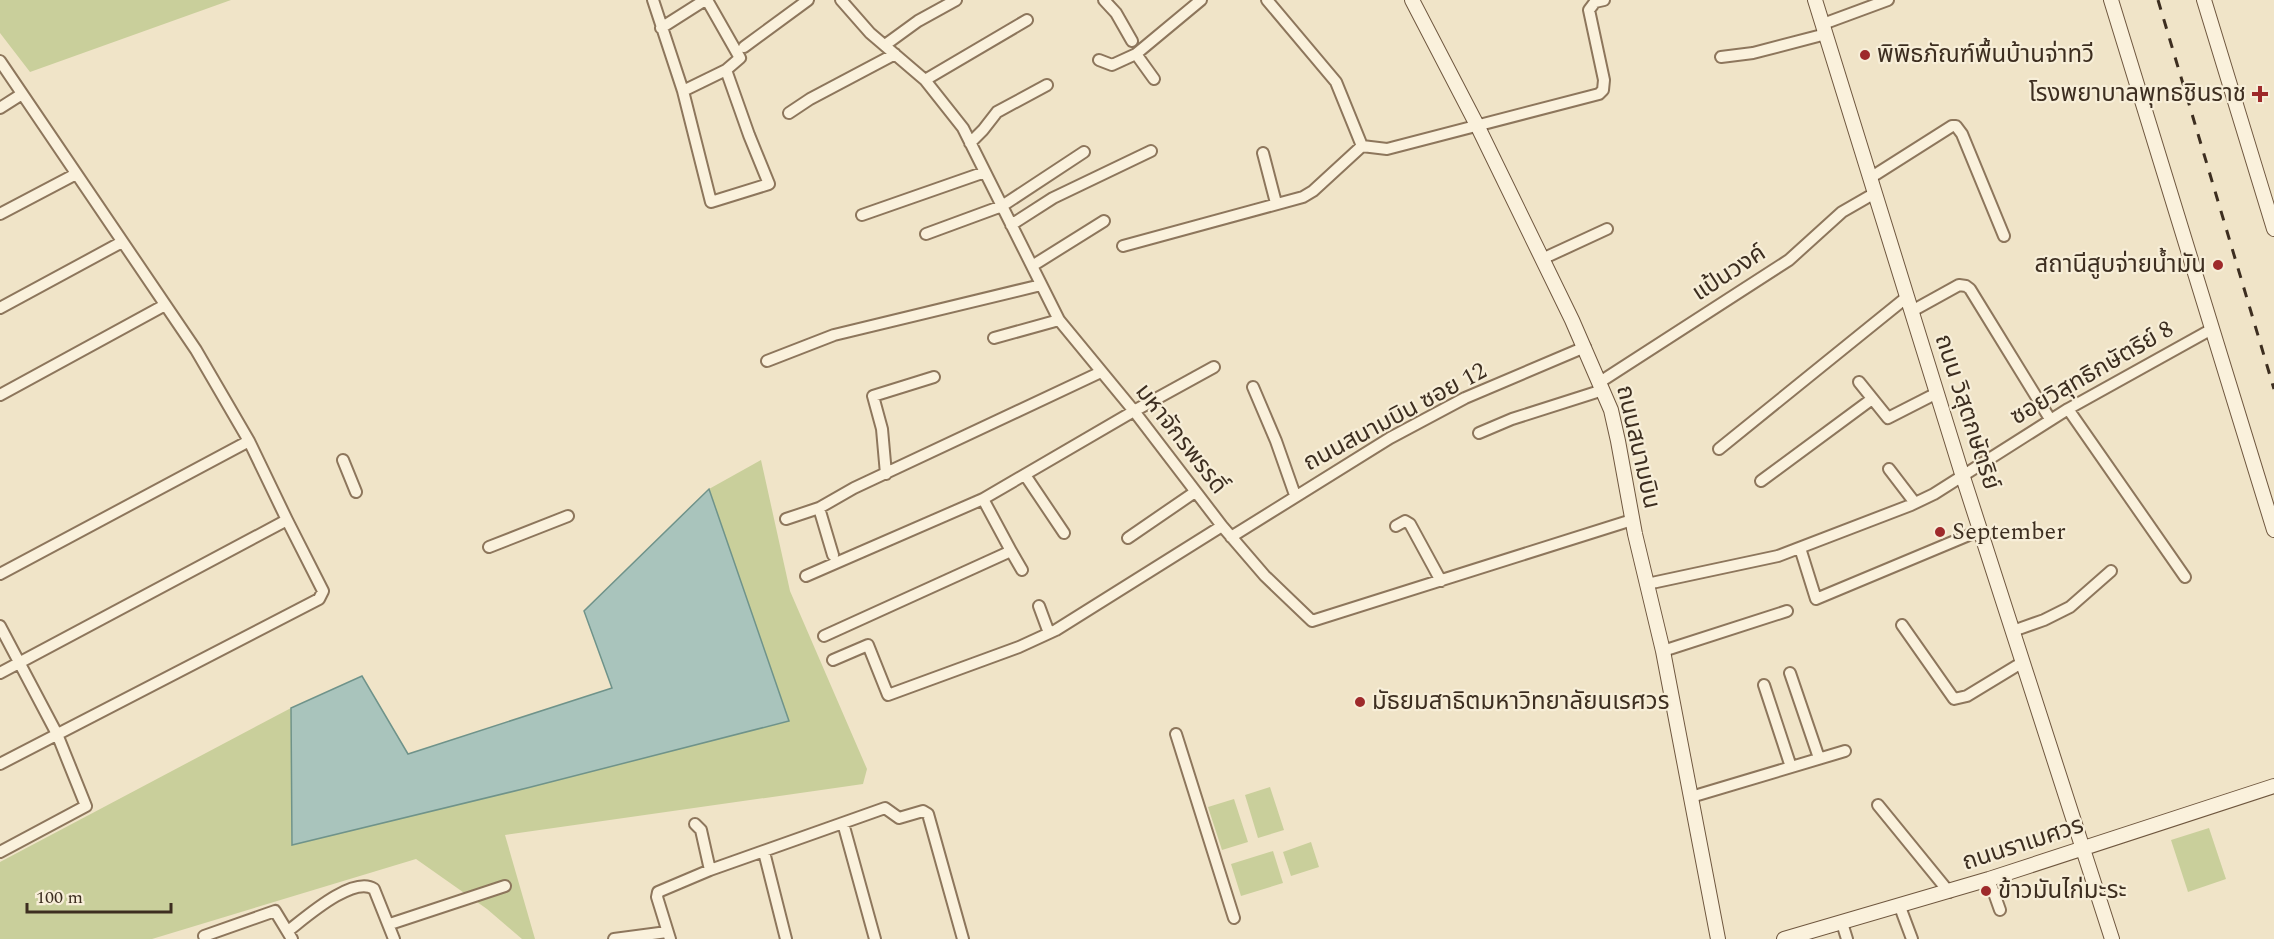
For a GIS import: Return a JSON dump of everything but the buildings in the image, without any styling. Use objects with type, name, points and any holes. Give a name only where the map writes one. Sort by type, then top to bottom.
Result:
[{"type":"street","points":[[653,0],[683,91],[711,202],[770,184],[748,135],[726,70]]},
{"type":"street","points":[[661,28],[706,0],[740,58],[726,70],[683,91]]},
{"type":"street","points":[[744,47],[808,0]]},
{"type":"street","name":"มหาจักรพรรดิ์","points":[[841,0],[870,33],[925,80],[963,128],[1059,320],[1134,411],[1231,537],[1265,576],[1312,621],[1632,520]]},
{"type":"street","points":[[885,45],[918,21],[956,0]]},
{"type":"street","points":[[1104,0],[1116,13],[1132,41]]},
{"type":"street","points":[[1100,60],[1112,65],[1118,64],[1136,54],[1201,0]]},
{"type":"street","points":[[1267,0],[1336,82],[1362,146]]},
{"type":"street","name":"ถนนสนามบิน","points":[[1412,0],[1478,127],[1586,348],[1602,386],[1618,441],[1632,520],[1663,651],[1718,939]]},
{"type":"street","points":[[1123,246],[1303,197],[1313,191],[1362,146],[1387,149],[1400,147],[1589,97],[1603,90],[1604,80],[1589,10],[1595,2],[1604,0]]},
{"type":"street","name":"ถนน วิสุตกษัตริย์","points":[[1815,0],[1962,474],[2112,939]]},
{"type":"street","points":[[1721,57],[1753,53],[1824,29],[1888,0]]},
{"type":"street","points":[[2111,0],[2274,530]]},
{"type":"street","points":[[2204,0],[2274,229]]},
{"type":"street","points":[[925,80],[1027,20]]},
{"type":"street","points":[[789,113],[810,99],[895,54]]},
{"type":"street","points":[[1136,54],[1154,79]]},
{"type":"street","points":[[0,61],[196,350],[249,441],[322,586],[322,595],[319,599],[0,764]]},
{"type":"street","points":[[970,143],[997,112],[1047,84]]},
{"type":"street","points":[[0,108],[22,94]]},
{"type":"street","points":[[1870,178],[1952,126],[1956,126],[1962,134],[2004,236]]},
{"type":"street","points":[[1011,225],[1074,187],[1151,151]]},
{"type":"street","points":[[926,234],[1002,206],[1084,152]]},
{"type":"street","points":[[1263,153],[1276,203]]},
{"type":"street","points":[[862,214],[985,172]]},
{"type":"street","points":[[0,214],[76,174]]},
{"type":"street","name":"แป้นวงค์","points":[[1479,433],[1602,386],[1789,260],[1842,212],[1875,193]]},
{"type":"street","points":[[1032,266],[1104,221]]},
{"type":"street","points":[[1542,259],[1607,229]]},
{"type":"street","points":[[0,308],[122,242]]},
{"type":"street","points":[[767,361],[845,332],[1041,285]]},
{"type":"street","points":[[1911,311],[1959,285],[1970,289],[2050,419]]},
{"type":"street","points":[[1719,449],[1907,297]]},
{"type":"street","points":[[0,395],[165,305]]},
{"type":"street","points":[[994,338],[1059,320]]},
{"type":"street","name":"ซอยวิสุทธิกษัตริย์ 8","points":[[1647,584],[1756,562],[1800,548],[1915,503],[1934,494],[2050,419],[2212,329]]},
{"type":"street","name":"ถนนสนามบิน ซอย 12","points":[[1231,537],[1295,495],[1390,438],[1465,398],[1586,348]]},
{"type":"street","points":[[806,576],[982,500],[1214,367]]},
{"type":"street","points":[[786,519],[819,508],[1101,372]]},
{"type":"street","points":[[886,474],[882,429],[873,396],[934,377]]},
{"type":"street","points":[[1859,382],[1888,418],[1937,393]]},
{"type":"street","points":[[1253,387],[1276,441],[1295,495]]},
{"type":"street","points":[[1761,481],[1872,399]]},
{"type":"street","points":[[2068,409],[2185,577]]},
{"type":"street","points":[[0,574],[249,441]]},
{"type":"street","points":[[343,460],[356,492]]},
{"type":"street","points":[[1889,469],[1915,503]]},
{"type":"street","points":[[1025,475],[1064,533]]},
{"type":"street","points":[[1128,538],[1196,492]]},
{"type":"street","points":[[982,500],[1022,570]]},
{"type":"street","points":[[819,508],[833,555]]},
{"type":"street","points":[[489,547],[568,516]]},
{"type":"street","points":[[0,673],[287,520]]},
{"type":"street","points":[[1396,526],[1407,521],[1410,524],[1442,580]]},
{"type":"street","points":[[833,660],[868,645],[888,695],[1048,633],[1130,586],[1222,526]]},
{"type":"street","points":[[1800,548],[1816,599],[1981,530]]},
{"type":"street","points":[[824,636],[1011,551]]},
{"type":"street","points":[[2013,631],[2044,620],[2070,607],[2111,571]]},
{"type":"street","points":[[1039,606],[1048,633]]},
{"type":"street","points":[[1663,651],[1786,611]]},
{"type":"street","points":[[1902,625],[1954,699],[1967,696],[2023,662]]},
{"type":"street","points":[[0,626],[57,734],[86,806],[0,852]]},
{"type":"street","points":[[1790,673],[1819,758]]},
{"type":"street","points":[[1764,685],[1791,767]]},
{"type":"street","points":[[1176,734],[1234,918]]},
{"type":"street","points":[[1691,797],[1845,751]]},
{"type":"street","name":"ถนนราเมศวร","points":[[1784,939],[1949,892],[2274,786]]},
{"type":"street","points":[[1878,806],[1949,892]]},
{"type":"street","points":[[614,939],[668,935],[657,897],[658,892],[710,870],[885,808],[898,818],[920,811],[926,812],[963,939]]},
{"type":"street","points":[[843,823],[874,939]]},
{"type":"street","points":[[695,824],[701,830],[710,870]]},
{"type":"street","points":[[764,852],[786,939]]},
{"type":"street","points":[[1989,879],[2000,910]]},
{"type":"street","points":[[204,936],[275,910],[290,935],[334,896],[366,886],[374,889],[390,924],[394,939]]},
{"type":"street","points":[[390,924],[505,886]]},
{"type":"street","points":[[1900,907],[1912,939]]},
{"type":"street","points":[[1842,923],[1847,939]]},
{"type":"green space","points":[[0,0],[231,0],[30,72],[0,33]]},
{"type":"green space","points":[[761,460],[790,591],[867,769],[863,784],[505,835],[535,939],[522,939],[487,909],[416,859],[152,939],[0,939],[0,862],[291,708],[292,845],[789,721],[709,489]]},
{"type":"green space","points":[[1270,787],[1284,830],[1258,838],[1245,795]]},
{"type":"green space","points":[[1234,799],[1248,842],[1222,850],[1208,807]]},
{"type":"green space","points":[[2209,828],[2226,879],[2188,892],[2171,840]]},
{"type":"green space","points":[[1311,842],[1319,867],[1291,876],[1283,852]]},
{"type":"green space","points":[[1273,851],[1283,883],[1241,896],[1231,864]]},
{"type":"water","points":[[709,489],[789,721],[292,845],[291,708],[362,676],[408,754],[612,688],[584,611]]},
{"type":"railway","points":[[2158,0],[2274,389]]},
{"type":"place","name":"พิพิธภัณฑ์พื้นบ้านจ่าทวี","points":[[1865,55]]},
{"type":"place","name":"โรงพยาบาลพุทธชินราช","points":[[2260,94]]},
{"type":"place","name":"สถานีสูบจ่ายน้ำมัน","points":[[2218,265]]},
{"type":"place","name":"September","points":[[1940,532]]},
{"type":"place","name":"มัธยมสาธิตมหาวิทยาลัยนเรศวร","points":[[1360,702]]},
{"type":"place","name":"ข้าวมันไก่มะระ","points":[[1986,891]]}]
